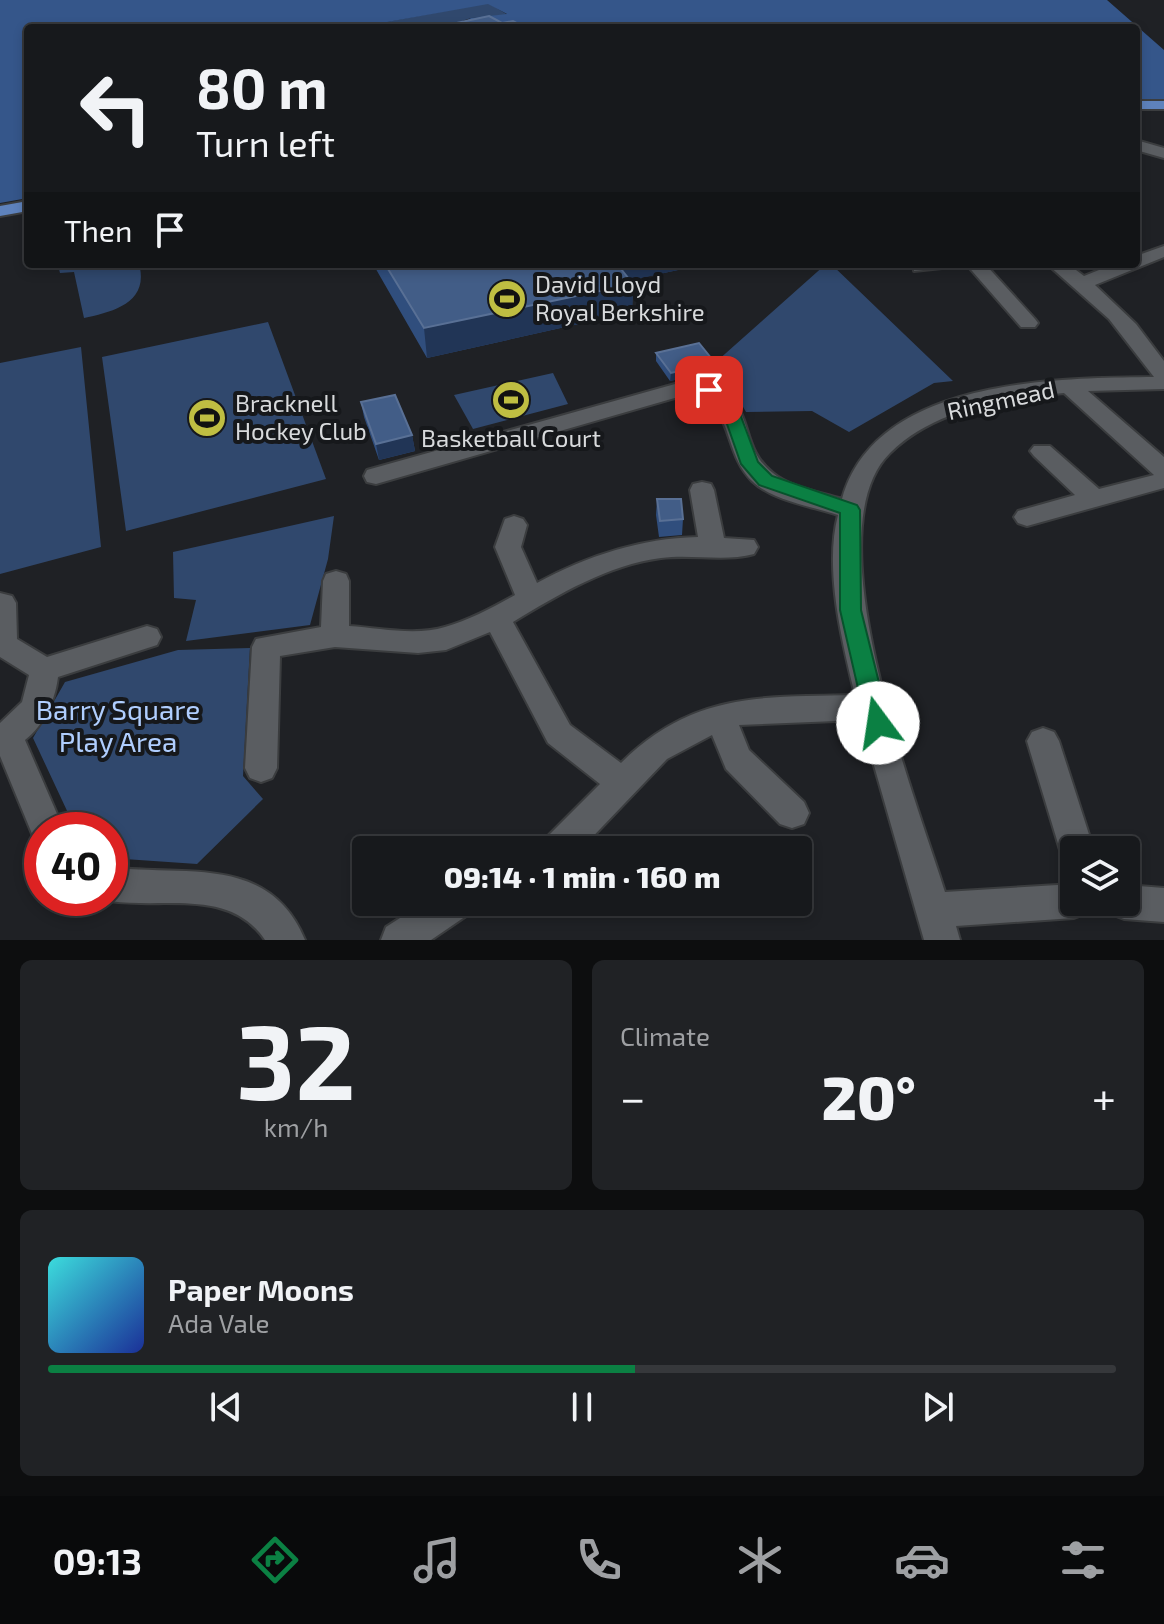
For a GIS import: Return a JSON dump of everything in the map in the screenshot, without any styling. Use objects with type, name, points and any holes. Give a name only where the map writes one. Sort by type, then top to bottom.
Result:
[{"type":"main road","points":[[1140,105],[1164,105]]},
{"type":"main road","points":[[0,214],[24,210]]},
{"type":"street","points":[[1140,146],[1164,153]]},
{"type":"street","points":[[1140,261],[1164,251]]},
{"type":"street","points":[[979,268],[1021,316],[987,312]]},
{"type":"street","points":[[1062,268],[1124,321],[1164,376]]},
{"type":"street","points":[[1083,283],[1121,268]]},
{"type":"street","name":"Ringmead","points":[[937,925],[873,707],[851,610],[850,510],[853,494],[871,459],[906,429],[959,406],[1027,391],[1164,383]]},
{"type":"street","points":[[376,476],[693,386],[709,390],[728,401],[750,464],[765,480],[850,510]]},
{"type":"street","points":[[1070,387],[1164,470]]},
{"type":"street","points":[[1042,451],[1094,499]]},
{"type":"street","points":[[1027,517],[1164,480]]},
{"type":"street","points":[[702,490],[713,548]]},
{"type":"street","points":[[514,525],[508,547],[530,598]]},
{"type":"street","points":[[261,768],[266,647],[335,636],[418,642],[446,639],[497,618],[530,598],[615,558],[654,549],[745,547]]},
{"type":"street","points":[[335,636],[336,581]]},
{"type":"street","points":[[2,603],[3,644],[44,670]]},
{"type":"street","points":[[497,618],[559,734],[624,784]]},
{"type":"street","points":[[44,670],[147,637]]},
{"type":"street","points":[[39,812],[4,737],[30,719],[42,693],[44,670]]},
{"type":"street","points":[[571,836],[656,749],[720,716],[751,710],[873,707]]},
{"type":"street","points":[[720,716],[737,759],[792,813]]},
{"type":"street","points":[[1043,741],[1073,836]]},
{"type":"street","points":[[128,885],[228,888],[274,916],[287,940]]},
{"type":"street","points":[[937,925],[1060,903]]},
{"type":"street","points":[[1140,903],[1164,905]]},
{"type":"street","points":[[399,940],[435,916]]},
{"type":"green space","points":[[488,3],[508,15],[471,18],[454,24],[375,24]]},
{"type":"green space","points":[[140,268],[141,280],[138,290],[125,304],[84,318],[74,272],[60,273],[59,269]]},
{"type":"green space","points":[[822,268],[835,268],[953,381],[934,383],[849,432],[812,411],[746,412],[717,361]]},
{"type":"green space","name":"Bracknell Hockey Club","points":[[268,322],[326,479],[126,531],[102,357]]},
{"type":"green space","points":[[81,347],[101,547],[0,574],[0,363]]},
{"type":"green space","name":"Basketball Court","points":[[553,373],[568,404],[473,429],[454,395]]},
{"type":"green space","points":[[334,516],[328,559],[310,625],[186,641],[196,600],[174,598],[173,552]]},
{"type":"green space","name":"Barry Square Play Area","points":[[250,648],[243,776],[263,799],[197,864],[128,859],[128,812],[68,812],[33,738],[65,682],[178,650]]},
{"type":"shaded area","points":[[0,0],[1107,0],[1134,24],[460,24],[471,18],[507,14],[488,4],[376,24],[24,24],[24,199],[0,203]]},
{"type":"shaded area","points":[[1140,29],[1164,50],[1164,101],[1140,101]]},
{"type":"building","points":[[489,16],[502,23],[513,21],[519,24],[452,24]]},
{"type":"building","points":[[387,268],[620,268],[633,284],[424,328]]},
{"type":"building","points":[[699,343],[715,363],[671,373],[656,353]]},
{"type":"building","points":[[395,395],[412,435],[376,444],[361,402]]},
{"type":"building","points":[[657,499],[681,499],[683,519],[660,521]]},
{"type":"place","name":"David Lloyd Royal Berkshire","points":[[507,299]]},
{"type":"place","name":"Basketball Court","points":[[511,400]]},
{"type":"place","name":"Bracknell Hockey Club","points":[[207,418]]},
{"type":"route","points":[[709,390],[728,401],[750,464],[765,480],[850,510],[848,562],[851,610],[878,723]]}]
